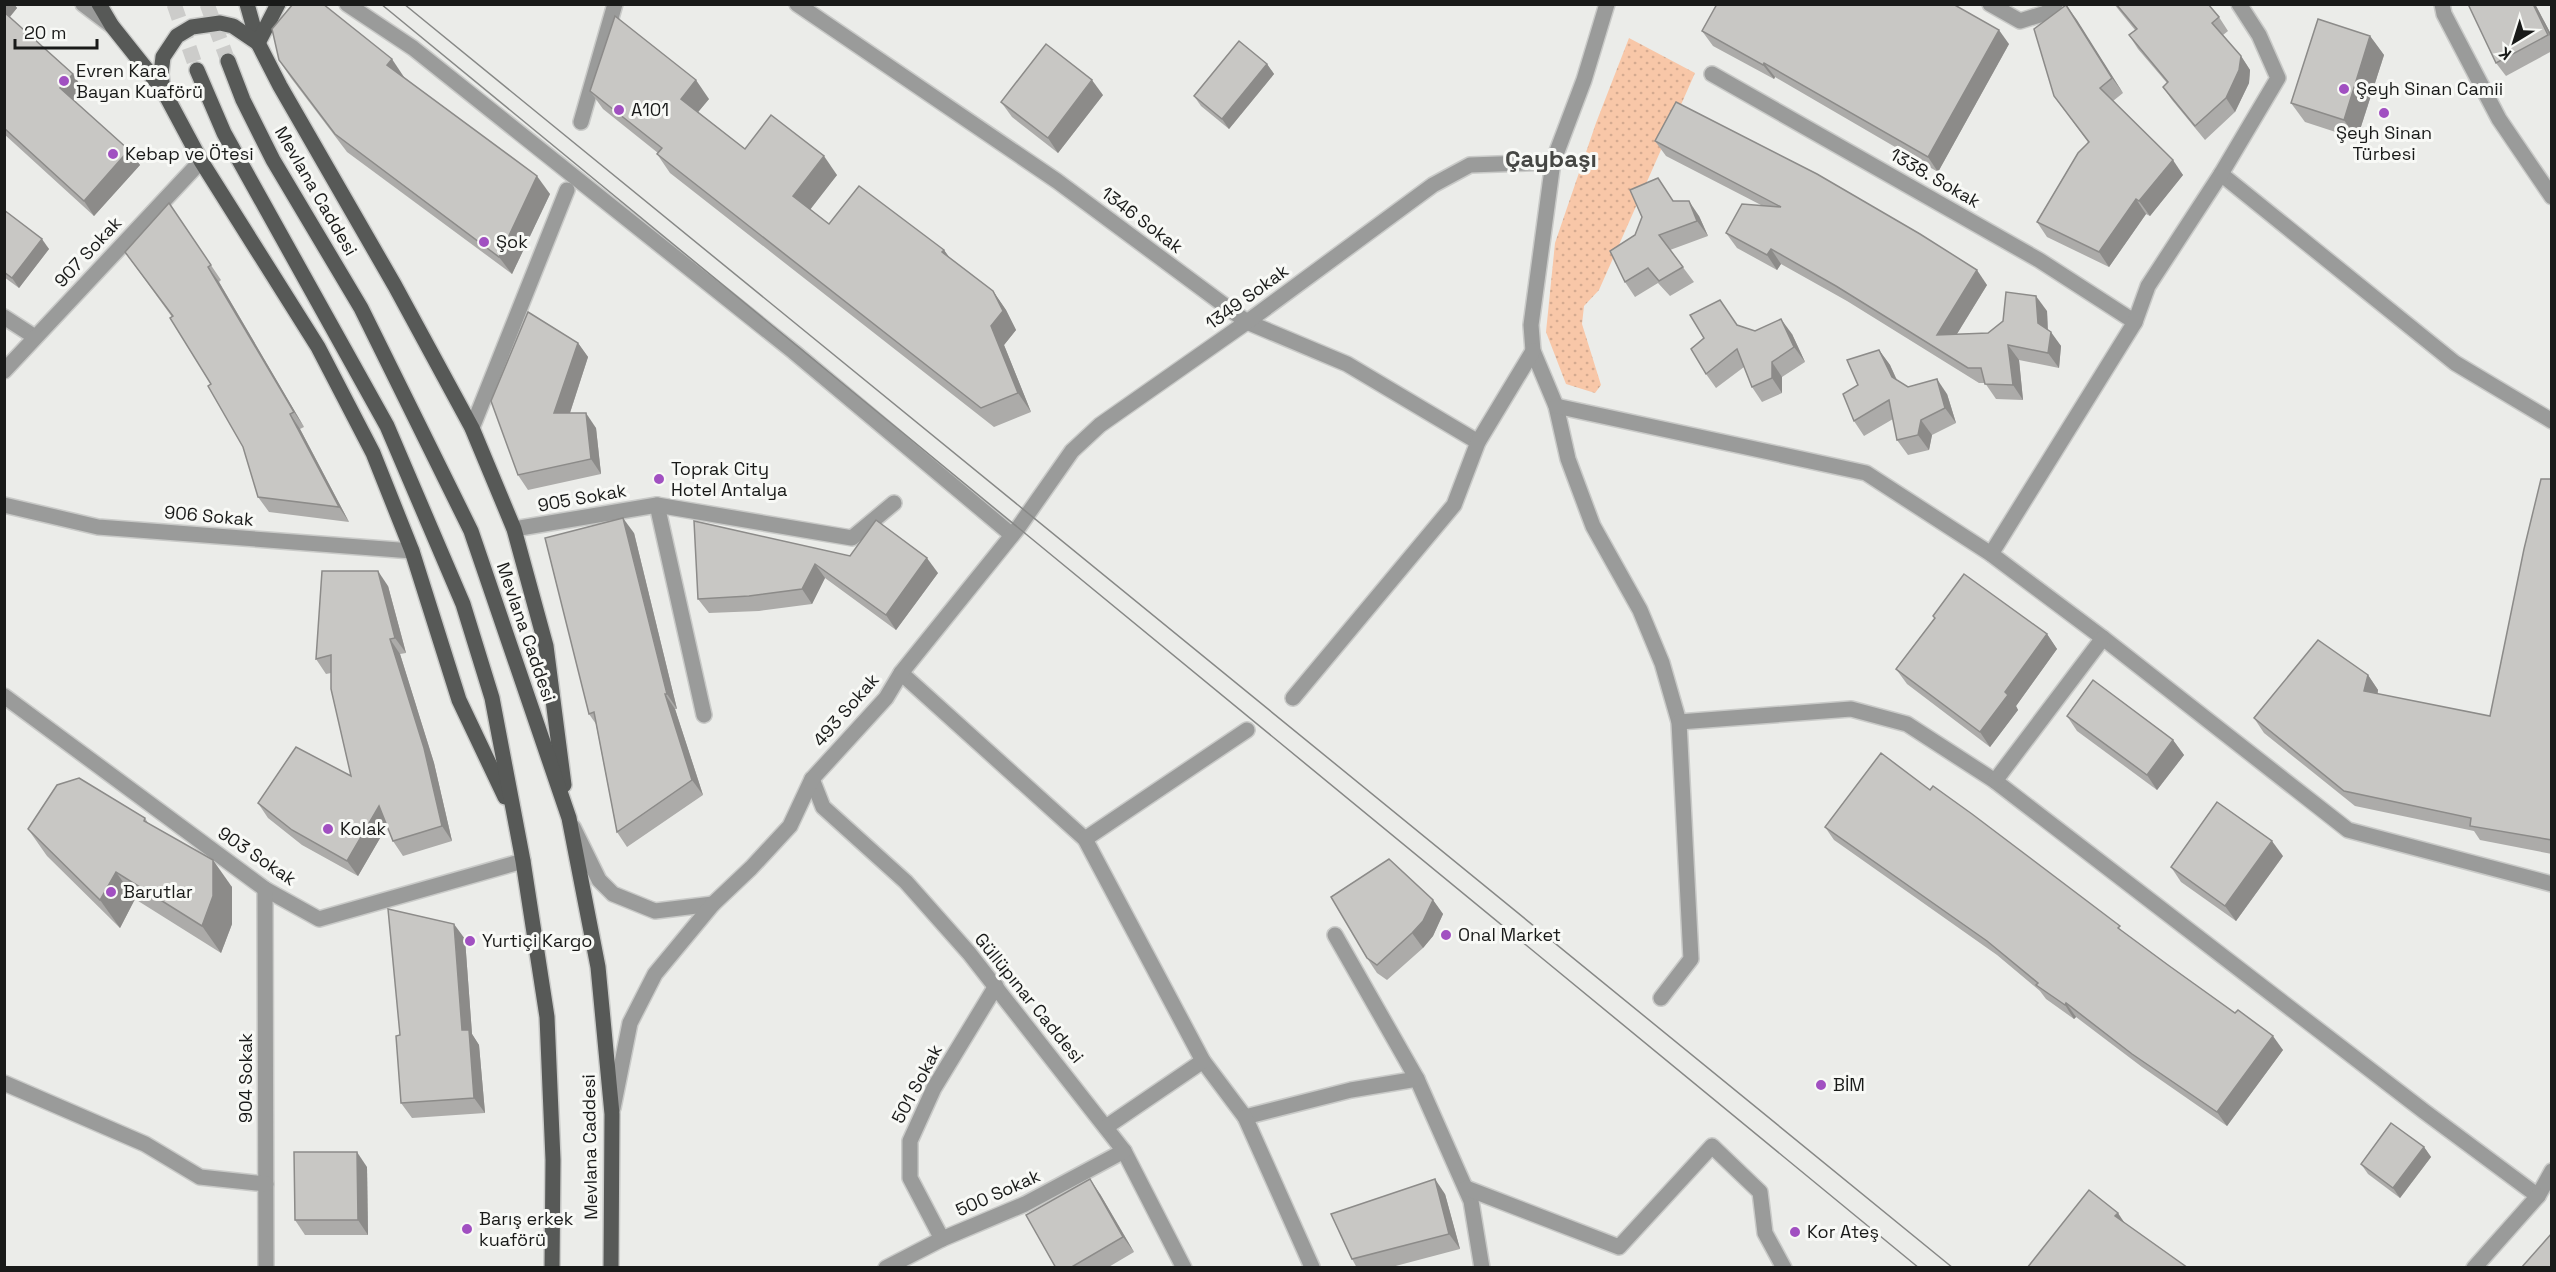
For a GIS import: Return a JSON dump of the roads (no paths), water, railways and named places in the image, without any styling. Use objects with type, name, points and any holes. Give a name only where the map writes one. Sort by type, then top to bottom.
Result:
[{"type":"main road","points":[[99,4],[112,26],[163,90],[201,161],[318,347],[373,453],[412,551],[459,700],[515,819]]},
{"type":"main road","points":[[247,4],[258,43],[280,86],[395,286],[472,428],[514,529],[546,646],[569,818]]},
{"type":"main road","points":[[258,43],[278,4]]},
{"type":"main road","points":[[163,90],[161,74],[163,57],[177,36],[192,27],[205,23],[220,23],[233,27],[258,43]]},
{"type":"main road","name":"Mevlana Caddesi","points":[[228,61],[243,100],[273,160],[361,308],[471,531],[569,818],[598,967],[612,1114],[611,1268]]},
{"type":"main road","name":"Mevlana Caddesi","points":[[197,70],[224,133],[387,426],[463,604],[492,698],[523,861],[547,1017],[553,1160],[552,1268]]},
{"type":"street","points":[[83,4],[112,26]]},
{"type":"street","points":[[347,4],[412,48],[775,337],[1010,537]]},
{"type":"street","points":[[581,122],[615,4]]},
{"type":"street","name":"1346 Sokak","points":[[797,4],[1057,181],[1247,322],[1347,364],[1478,442]]},
{"type":"street","points":[[1607,4],[1584,81],[1552,162],[1531,325],[1533,351],[1556,406],[1568,459],[1593,526],[1640,610],[1662,663],[1679,722],[1691,959],[1661,998]]},
{"type":"street","points":[[1990,4],[2020,21],[2046,13],[2055,4]]},
{"type":"street","points":[[1991,554],[2135,322],[2148,286],[2221,174],[2278,78],[2259,34],[2239,4]]},
{"type":"street","points":[[2442,4],[2444,14],[2499,119],[2552,197]]},
{"type":"street","name":"1338. Sokak","points":[[1712,74],[2039,260],[2135,322]]},
{"type":"street","name":"907 Sokak","points":[[4,371],[201,161]]},
{"type":"street","name":"1349 Sokak","points":[[1010,537],[1072,451],[1093,432],[1433,185],[1470,165],[1552,162]]},
{"type":"street","points":[[2221,174],[2456,363],[2552,421]]},
{"type":"street","points":[[472,428],[567,190]]},
{"type":"street","points":[[4,317],[35,337]]},
{"type":"street","points":[[1293,698],[1454,505],[1478,442],[1533,351]]},
{"type":"street","points":[[1556,406],[1866,473],[1991,554],[2103,638],[2348,830],[2552,884]]},
{"type":"street","name":"905 Sokak","points":[[514,529],[657,505],[852,538],[894,503]]},
{"type":"street","name":"906 Sokak","points":[[4,505],[98,526],[412,551]]},
{"type":"street","points":[[657,505],[704,715]]},
{"type":"street","name":"493 Sokak","points":[[612,1114],[630,1023],[655,974],[713,904],[751,868],[789,826],[812,779],[886,698],[901,673],[1010,537]]},
{"type":"street","points":[[1995,781],[2103,638]]},
{"type":"street","points":[[901,673],[1085,839],[1203,1061],[1245,1118],[1312,1268]]},
{"type":"street","name":"903 Sokak","points":[[4,696],[265,889],[319,919],[523,861]]},
{"type":"street","points":[[1679,722],[1851,708],[1907,724],[1995,781],[2538,1196]]},
{"type":"street","points":[[1085,839],[1247,730]]},
{"type":"street","name":"Güllüpınar Caddesi","points":[[812,779],[823,807],[906,882],[996,986],[1106,1127],[1124,1151],[1184,1268]]},
{"type":"street","points":[[569,818],[599,880],[613,894],[655,911],[713,904]]},
{"type":"street","name":"904 Sokak","points":[[265,889],[266,1268]]},
{"type":"street","points":[[1335,935],[1417,1079],[1466,1188],[1471,1201],[1482,1268]]},
{"type":"street","name":"501 Sokak","points":[[942,1239],[910,1178],[910,1141],[934,1088],[996,986]]},
{"type":"street","points":[[1106,1127],[1203,1061]]},
{"type":"street","points":[[1245,1118],[1351,1090],[1417,1079]]},
{"type":"street","points":[[4,1083],[145,1144],[200,1177],[266,1184]]},
{"type":"street","points":[[1466,1188],[1619,1247],[1712,1146],[1760,1192],[1766,1233],[1784,1268]]},
{"type":"street","name":"500 Sokak","points":[[886,1268],[942,1239],[1025,1204],[1124,1151]]},
{"type":"street","points":[[2474,1268],[2538,1196],[2552,1171]]},
{"type":"tunnel","points":[[174,4],[197,70]]},
{"type":"tunnel","points":[[207,4],[228,61]]},
{"type":"tram line","points":[[381,4],[1919,1268]]},
{"type":"tram line","points":[[404,4],[1953,1268]]},
{"type":"place","name":"Evren Kara Bayan Kuaförü","points":[[64,81]]},
{"type":"place","name":"Şeyh Sinan Camii","points":[[2344,89]]},
{"type":"place","name":"A101","points":[[619,110]]},
{"type":"place","name":"Şeyh Sinan Türbesi","points":[[2384,113]]},
{"type":"place","name":"Kebap ve Ötesi","points":[[113,154]]},
{"type":"place","name":"Şok","points":[[484,242]]},
{"type":"place","name":"Toprak City Hotel Antalya","points":[[659,479]]},
{"type":"place","name":"Kolak","points":[[328,829]]},
{"type":"place","name":"Barutlar","points":[[111,892]]},
{"type":"place","name":"Onal Market","points":[[1446,935]]},
{"type":"place","name":"Yurtiçi Kargo","points":[[470,941]]},
{"type":"place","name":"BİM","points":[[1821,1085]]},
{"type":"place","name":"Barış erkek kuaförü","points":[[467,1229]]},
{"type":"place","name":"Kor Ateş","points":[[1795,1232]]},
{"type":"district","name":"Çaybaşı","points":[[1551,159]]}]
